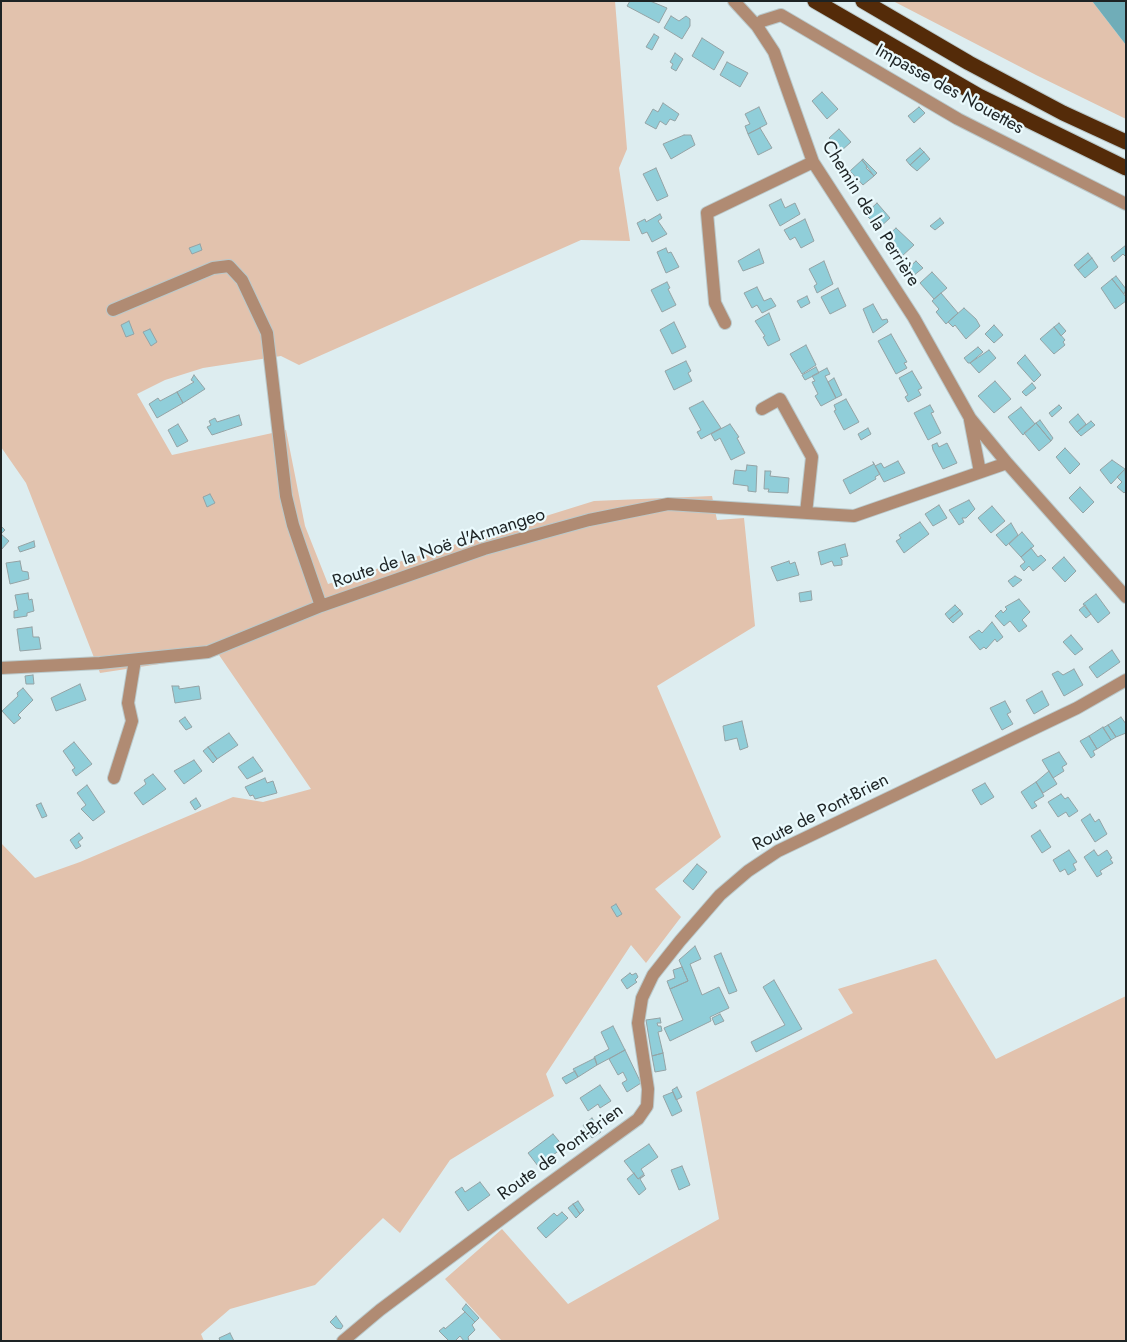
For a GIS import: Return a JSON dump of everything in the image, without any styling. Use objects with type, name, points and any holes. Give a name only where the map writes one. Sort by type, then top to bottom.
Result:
[{"type":"highway","points":[[815,1],[979,96],[1120,165],[1126,174]]},
{"type":"highway","points":[[863,1],[1063,113],[1126,142]]},
{"type":"street","name":"Chemin de la Perrière","points":[[734,1],[757,26],[774,52],[813,162],[914,318],[970,418],[1007,463],[1126,597]]},
{"type":"street","name":"Impasse des Nouettes","points":[[757,26],[762,21],[781,15],[958,119],[1126,204]]},
{"type":"street","points":[[724,323],[715,303],[707,213],[813,162]]},
{"type":"street","points":[[113,310],[213,268],[229,266],[242,280],[267,333],[286,496],[293,525],[322,606]]},
{"type":"street","points":[[762,409],[780,399],[812,457],[806,513]]},
{"type":"street","name":"Chemin de la Perrière","points":[[970,418],[980,472]]},
{"type":"street","name":"Route de la Noë d'Armangeo","points":[[1,668],[135,660],[208,652],[322,606],[484,549],[589,520],[668,504],[854,516],[1007,463]]},
{"type":"street","points":[[114,778],[132,721],[128,703],[135,660]]},
{"type":"street","name":"Route de Pont-Brien","points":[[343,1341],[380,1310],[520,1204],[638,1119],[646,1106],[648,1088],[638,1023],[642,998],[653,975],[680,941],[720,895],[748,871],[778,851],[1077,708],[1126,680]]},
{"type":"shaded area","points":[[1,1],[615,1],[627,149],[619,168],[630,241],[581,240],[299,365],[281,356],[203,368],[165,380],[137,394],[172,455],[286,430],[305,526],[328,584],[594,501],[712,496],[717,520],[744,518],[755,626],[657,686],[721,837],[655,889],[681,917],[646,963],[631,945],[546,1074],[554,1096],[450,1160],[400,1233],[383,1218],[315,1285],[230,1309],[201,1334],[204,1341],[1,1341],[1,843],[35,878],[80,862],[233,797],[263,802],[311,789],[219,655],[100,673],[26,483],[1,447]]},
{"type":"shaded area","points":[[893,1],[1092,1],[1126,45],[1126,119],[1036,75]]},
{"type":"shaded area","points":[[936,959],[996,1059],[1126,996],[1126,1341],[502,1341],[445,1279],[502,1229],[568,1304],[719,1219],[696,1092],[853,1013],[838,989]]},
{"type":"water","points":[[1092,1],[1126,1],[1126,45]]},
{"type":"building","points":[[630,1],[650,1],[667,8],[659,23],[627,6]]},
{"type":"building","points":[[671,16],[679,21],[686,16],[690,19],[690,26],[682,39],[664,28]]},
{"type":"building","points":[[654,34],[659,37],[652,50],[646,47]]},
{"type":"building","points":[[702,38],[724,52],[714,70],[692,56]]},
{"type":"building","points":[[675,53],[683,59],[676,71],[671,68],[673,64],[670,62]]},
{"type":"building","points":[[727,62],[748,73],[740,87],[720,75]]},
{"type":"building","points":[[822,92],[838,109],[827,119],[812,101]]},
{"type":"building","points":[[663,103],[679,114],[675,121],[670,119],[666,125],[660,121],[656,129],[645,123],[653,109],[658,112]]},
{"type":"building","points":[[759,107],[767,124],[748,134],[745,126],[750,124],[745,114]]},
{"type":"building","points":[[919,107],[925,113],[914,123],[908,116]]},
{"type":"building","points":[[760,128],[772,148],[758,155],[748,134]]},
{"type":"building","points":[[839,129],[851,142],[841,151],[829,138]]},
{"type":"building","points":[[684,135],[691,135],[695,145],[671,159],[663,144]]},
{"type":"building","points":[[920,148],[924,152],[910,165],[906,160]]},
{"type":"building","points":[[924,152],[930,159],[917,171],[910,165]]},
{"type":"building","points":[[863,159],[877,173],[874,176],[866,168],[867,166]]},
{"type":"building","points":[[862,160],[874,176],[863,185],[850,171]]},
{"type":"building","points":[[656,168],[668,196],[657,201],[643,174]]},
{"type":"building","points":[[781,199],[785,208],[795,203],[800,214],[780,226],[769,205]]},
{"type":"building","points":[[877,203],[890,218],[879,228],[865,214]]},
{"type":"building","points":[[660,214],[662,218],[658,221],[667,234],[652,242],[647,232],[642,234],[637,223],[645,219],[646,222]]},
{"type":"building","points":[[940,218],[944,223],[935,230],[930,226]]},
{"type":"building","points":[[805,219],[814,241],[801,248],[795,237],[790,240],[784,230]]},
{"type":"building","points":[[896,228],[914,245],[901,257],[886,237]]},
{"type":"building","points":[[200,244],[202,250],[192,254],[189,248]]},
{"type":"building","points":[[1126,245],[1126,257],[1123,254],[1114,262],[1111,257]]},
{"type":"building","points":[[666,248],[668,253],[671,252],[679,267],[666,273],[657,252]]},
{"type":"building","points":[[759,249],[764,263],[743,271],[738,261]]},
{"type":"building","points":[[1088,253],[1092,258],[1078,270],[1074,265]]},
{"type":"building","points":[[1092,258],[1098,267],[1085,278],[1078,270]]},
{"type":"building","points":[[824,261],[833,284],[817,293],[814,286],[817,284],[809,269]]},
{"type":"building","points":[[916,261],[923,268],[913,276],[907,269]]},
{"type":"building","points":[[932,272],[947,288],[934,299],[920,283]]},
{"type":"building","points":[[1116,276],[1126,289],[1124,294],[1112,279]]},
{"type":"building","points":[[1112,279],[1126,297],[1126,301],[1115,309],[1101,288]]},
{"type":"building","points":[[667,282],[670,288],[668,289],[676,305],[662,312],[651,290]]},
{"type":"building","points":[[757,287],[764,301],[771,298],[776,306],[762,313],[757,305],[752,308],[744,293]]},
{"type":"building","points":[[838,288],[846,306],[830,314],[821,297]]},
{"type":"building","points":[[941,293],[958,313],[946,324],[936,312],[939,309],[932,301]]},
{"type":"building","points":[[807,296],[810,303],[801,308],[797,301]]},
{"type":"building","points":[[873,304],[882,320],[887,319],[888,322],[873,333],[863,309]]},
{"type":"building","points":[[964,308],[976,319],[980,326],[966,339],[955,325],[953,327],[948,322]]},
{"type":"building","points":[[769,313],[780,340],[768,346],[763,337],[765,336],[755,321]]},
{"type":"building","points":[[129,321],[134,334],[126,337],[121,325]]},
{"type":"building","points":[[674,322],[686,347],[672,354],[660,330]]},
{"type":"building","points":[[1059,323],[1066,331],[1061,336],[1054,327]]},
{"type":"building","points":[[994,325],[1003,335],[994,343],[985,334]]},
{"type":"building","points":[[1054,327],[1065,340],[1063,342],[1065,345],[1054,354],[1040,339]]},
{"type":"building","points":[[150,329],[157,342],[151,346],[143,332]]},
{"type":"building","points":[[891,334],[907,362],[904,363],[907,368],[896,374],[878,341]]},
{"type":"building","points":[[806,345],[816,365],[802,374],[790,354]]},
{"type":"building","points":[[978,347],[983,352],[968,363],[964,358]]},
{"type":"building","points":[[989,350],[996,358],[979,373],[970,363]]},
{"type":"building","points":[[1025,355],[1041,375],[1034,382],[1017,363]]},
{"type":"building","points":[[686,361],[691,371],[688,373],[692,381],[674,390],[665,371]]},
{"type":"building","points":[[816,367],[819,373],[805,380],[802,375]]},
{"type":"building","points":[[827,368],[830,374],[825,376],[836,398],[821,406],[815,396],[818,394],[812,382],[815,381],[812,376]]},
{"type":"building","points":[[912,371],[922,388],[918,390],[921,395],[908,402],[905,397],[908,395],[899,378]]},
{"type":"building","points":[[194,375],[205,389],[183,403],[177,392],[194,382],[191,380]]},
{"type":"building","points":[[834,378],[842,395],[836,398],[828,382]]},
{"type":"building","points":[[995,381],[1011,399],[994,413],[978,396]]},
{"type":"building","points":[[1032,383],[1036,388],[1026,396],[1022,392]]},
{"type":"building","points":[[177,392],[183,403],[157,418],[149,404],[158,398],[160,401]]},
{"type":"building","points":[[846,399],[859,422],[844,430],[834,411],[836,410],[834,405]]},
{"type":"building","points":[[703,401],[721,428],[701,439],[697,432],[701,430],[689,408]]},
{"type":"building","points":[[930,405],[934,412],[931,413],[941,433],[928,440],[914,413]]},
{"type":"building","points":[[1059,405],[1062,408],[1052,417],[1049,413]]},
{"type":"building","points":[[1021,407],[1035,424],[1023,435],[1008,417]]},
{"type":"building","points":[[1078,414],[1086,424],[1077,432],[1069,422]]},
{"type":"building","points":[[239,415],[242,425],[212,435],[207,427],[211,425],[209,421],[215,418],[217,422]]},
{"type":"building","points":[[1040,420],[1053,438],[1051,441],[1036,423]]},
{"type":"building","points":[[1091,421],[1095,425],[1081,436],[1077,432]]},
{"type":"building","points":[[1036,423],[1051,441],[1039,451],[1024,433]]},
{"type":"building","points":[[178,424],[188,441],[177,447],[168,430]]},
{"type":"building","points":[[730,424],[739,437],[737,438],[745,453],[731,460],[720,438],[715,441],[711,434]]},
{"type":"building","points":[[868,428],[871,434],[861,440],[858,434]]},
{"type":"building","points":[[937,443],[939,447],[947,443],[957,463],[943,469],[933,450],[932,445]]},
{"type":"building","points":[[1065,448],[1080,464],[1070,474],[1056,457]]},
{"type":"building","points":[[1112,460],[1125,469],[1111,484],[1100,470]]},
{"type":"building","points":[[898,461],[905,473],[884,482],[875,466],[881,463],[884,468]]},
{"type":"building","points":[[873,462],[880,474],[875,477],[876,479],[850,494],[843,480],[874,464]]},
{"type":"building","points":[[747,465],[757,466],[756,492],[748,491],[748,486],[733,484],[735,470],[746,471]]},
{"type":"building","points":[[1125,469],[1126,491],[1124,493],[1117,487],[1122,482],[1117,477]]},
{"type":"building","points":[[765,471],[771,471],[770,476],[789,478],[788,493],[768,492],[769,489],[764,489]]},
{"type":"building","points":[[1080,487],[1094,502],[1083,513],[1069,498]]},
{"type":"building","points":[[210,494],[215,503],[207,507],[203,497]]},
{"type":"building","points":[[969,500],[975,509],[966,518],[962,518],[964,522],[959,525],[949,510]]},
{"type":"building","points":[[939,505],[947,518],[933,526],[925,514]]},
{"type":"building","points":[[992,506],[1005,521],[991,533],[978,518]]},
{"type":"building","points":[[920,522],[929,534],[904,553],[896,541],[901,538],[899,535]]},
{"type":"building","points":[[1011,523],[1018,535],[1006,546],[996,535]]},
{"type":"building","points":[[1,526],[5,530],[1,534]]},
{"type":"building","points":[[1022,532],[1034,546],[1021,557],[1009,544]]},
{"type":"building","points":[[1,534],[9,541],[1,550]]},
{"type":"building","points":[[34,541],[35,547],[20,552],[18,547]]},
{"type":"building","points":[[845,544],[848,556],[840,558],[842,565],[834,566],[832,561],[821,565],[818,552]]},
{"type":"building","points":[[1031,548],[1038,557],[1041,555],[1046,560],[1033,571],[1029,566],[1024,571],[1020,566],[1025,562],[1021,557]]},
{"type":"building","points":[[1064,557],[1076,571],[1065,582],[1052,568]]},
{"type":"building","points":[[20,561],[22,571],[28,572],[29,579],[10,584],[6,563]]},
{"type":"building","points":[[789,561],[790,564],[795,562],[799,575],[777,581],[771,567]]},
{"type":"building","points":[[1015,576],[1022,580],[1013,587],[1008,581]]},
{"type":"building","points":[[811,591],[812,600],[800,602],[799,593]]},
{"type":"building","points":[[28,593],[29,600],[32,599],[34,611],[27,613],[27,616],[14,618],[14,611],[18,610],[15,595]]},
{"type":"building","points":[[1096,594],[1110,613],[1098,623],[1083,604]]},
{"type":"building","points":[[1019,599],[1030,612],[1022,620],[1027,626],[1019,632],[1010,621],[1004,626],[995,616],[1001,610],[1003,613],[1007,609],[1005,607]]},
{"type":"building","points":[[955,605],[960,610],[949,619],[945,614]]},
{"type":"building","points":[[1085,605],[1091,614],[1086,618],[1079,610]]},
{"type":"building","points":[[960,610],[963,614],[953,623],[949,619]]},
{"type":"building","points":[[992,622],[1003,637],[997,642],[995,639],[986,649],[984,647],[980,650],[969,637],[979,630],[982,633]]},
{"type":"building","points":[[32,627],[33,637],[39,637],[41,649],[20,651],[17,629]]},
{"type":"building","points":[[1071,635],[1083,649],[1075,655],[1063,642]]},
{"type":"building","points":[[1112,650],[1120,662],[1097,678],[1089,667]]},
{"type":"building","points":[[1074,669],[1083,685],[1064,696],[1052,674],[1058,671],[1063,675]]},
{"type":"building","points":[[33,675],[34,684],[26,684],[25,676]]},
{"type":"building","points":[[80,684],[86,700],[56,711],[51,698]]},
{"type":"building","points":[[172,686],[179,686],[179,689],[199,686],[201,699],[175,703]]},
{"type":"building","points":[[23,688],[33,700],[18,715],[21,718],[14,724],[2,711],[18,696],[17,693]]},
{"type":"building","points":[[1042,691],[1049,705],[1034,714],[1026,700]]},
{"type":"building","points":[[1005,701],[1011,712],[1007,714],[1013,724],[1002,730],[990,708]]},
{"type":"building","points":[[185,717],[192,727],[186,730],[179,721]]},
{"type":"building","points":[[1121,717],[1126,724],[1126,733],[1116,737],[1108,725]]},
{"type":"building","points":[[742,721],[748,747],[740,750],[737,738],[725,741],[723,726]]},
{"type":"building","points":[[1108,725],[1116,737],[1111,740],[1103,728]]},
{"type":"building","points":[[1103,727],[1111,740],[1097,749],[1089,736]]},
{"type":"building","points":[[229,733],[238,745],[217,759],[208,747]]},
{"type":"building","points":[[1089,736],[1097,749],[1093,751],[1095,755],[1091,758],[1080,741]]},
{"type":"building","points":[[74,742],[92,764],[76,776],[72,770],[75,768],[63,751]]},
{"type":"building","points":[[208,747],[217,759],[213,763],[203,751]]},
{"type":"building","points":[[1059,752],[1067,764],[1062,767],[1064,771],[1053,778],[1042,760]]},
{"type":"building","points":[[253,757],[263,771],[247,779],[238,767]]},
{"type":"building","points":[[194,760],[202,771],[184,784],[174,771]]},
{"type":"building","points":[[1049,771],[1057,784],[1043,793],[1036,782]]},
{"type":"building","points":[[153,774],[166,789],[143,805],[134,793],[146,784],[144,780]]},
{"type":"building","points":[[265,778],[267,783],[273,781],[277,793],[255,799],[253,795],[250,796],[245,787]]},
{"type":"building","points":[[1036,782],[1044,796],[1034,802],[1037,806],[1032,809],[1021,792]]},
{"type":"building","points":[[985,783],[994,797],[981,805],[972,790]]},
{"type":"building","points":[[87,785],[105,812],[93,821],[81,809],[86,805],[77,793]]},
{"type":"building","points":[[1061,794],[1065,799],[1068,797],[1078,811],[1069,817],[1066,812],[1058,817],[1048,802]]},
{"type":"building","points":[[196,798],[201,806],[195,810],[190,802]]},
{"type":"building","points":[[41,803],[47,816],[42,818],[36,805]]},
{"type":"building","points":[[1090,814],[1095,822],[1099,819],[1107,834],[1095,842],[1081,820]]},
{"type":"building","points":[[1040,830],[1051,847],[1042,853],[1031,836]]},
{"type":"building","points":[[79,833],[83,838],[78,842],[81,846],[76,849],[70,840]]},
{"type":"building","points":[[1069,850],[1077,862],[1073,864],[1076,870],[1068,875],[1065,869],[1060,872],[1053,860]]},
{"type":"building","points":[[1094,850],[1098,856],[1107,850],[1113,863],[1100,871],[1102,874],[1097,877],[1084,857]]},
{"type":"building","points":[[697,864],[707,872],[693,890],[683,881]]},
{"type":"building","points":[[616,904],[622,914],[617,917],[611,907]]},
{"type":"building","points":[[695,946],[701,959],[690,964],[702,995],[719,987],[729,1008],[710,1017],[711,1021],[670,1041],[664,1028],[683,1020],[670,989],[688,981],[679,960]]},
{"type":"building","points":[[721,953],[737,991],[729,994],[714,956]]},
{"type":"building","points":[[682,967],[688,981],[670,989],[667,981],[675,978],[673,970]]},
{"type":"building","points":[[630,973],[632,975],[636,973],[638,977],[635,980],[637,982],[627,989],[621,980]]},
{"type":"building","points":[[774,980],[802,1029],[756,1052],[751,1042],[785,1025],[763,987]]},
{"type":"building","points":[[720,1014],[724,1021],[715,1025],[712,1018]]},
{"type":"building","points":[[660,1018],[661,1023],[657,1023],[658,1026],[661,1026],[662,1031],[658,1032],[663,1053],[652,1056],[646,1020]]},
{"type":"building","points":[[613,1026],[625,1050],[597,1065],[594,1057],[609,1049],[601,1032]]},
{"type":"building","points":[[625,1050],[641,1083],[627,1092],[622,1083],[627,1080],[623,1072],[618,1075],[609,1059]]},
{"type":"building","points":[[663,1053],[666,1070],[655,1072],[652,1056]]},
{"type":"building","points":[[595,1058],[597,1065],[578,1077],[573,1069]]},
{"type":"building","points":[[575,1071],[578,1077],[566,1084],[562,1078]]},
{"type":"building","points":[[600,1085],[611,1101],[600,1108],[598,1104],[588,1111],[580,1098]]},
{"type":"building","points":[[677,1087],[682,1097],[676,1100],[672,1090]]},
{"type":"building","points":[[673,1092],[682,1111],[672,1116],[663,1096]]},
{"type":"building","points":[[592,1118],[601,1132],[592,1138],[583,1125]]},
{"type":"building","points":[[553,1134],[564,1147],[538,1166],[528,1153]]},
{"type":"building","points":[[649,1144],[658,1157],[641,1169],[644,1174],[638,1179],[624,1161]]},
{"type":"building","points":[[682,1166],[690,1185],[679,1190],[671,1170]]},
{"type":"building","points":[[634,1173],[638,1179],[645,1175],[640,1179],[646,1189],[639,1195],[627,1179]]},
{"type":"building","points":[[480,1182],[490,1195],[468,1211],[455,1192],[462,1187],[465,1192]]},
{"type":"building","points":[[578,1201],[584,1210],[580,1214],[573,1204]]},
{"type":"building","points":[[573,1204],[580,1214],[576,1218],[568,1208]]},
{"type":"building","points":[[562,1212],[568,1218],[546,1238],[537,1228],[554,1213],[557,1216]]},
{"type":"building","points":[[466,1304],[479,1318],[475,1322],[462,1309]]},
{"type":"building","points":[[465,1312],[475,1322],[472,1325],[475,1330],[468,1337],[469,1341],[464,1341],[460,1336],[455,1341],[449,1341],[439,1331],[444,1327],[445,1329]]},
{"type":"building","points":[[336,1316],[343,1326],[341,1329],[336,1328],[330,1322]]},
{"type":"building","points":[[230,1333],[234,1341],[220,1341],[219,1338]]}]
